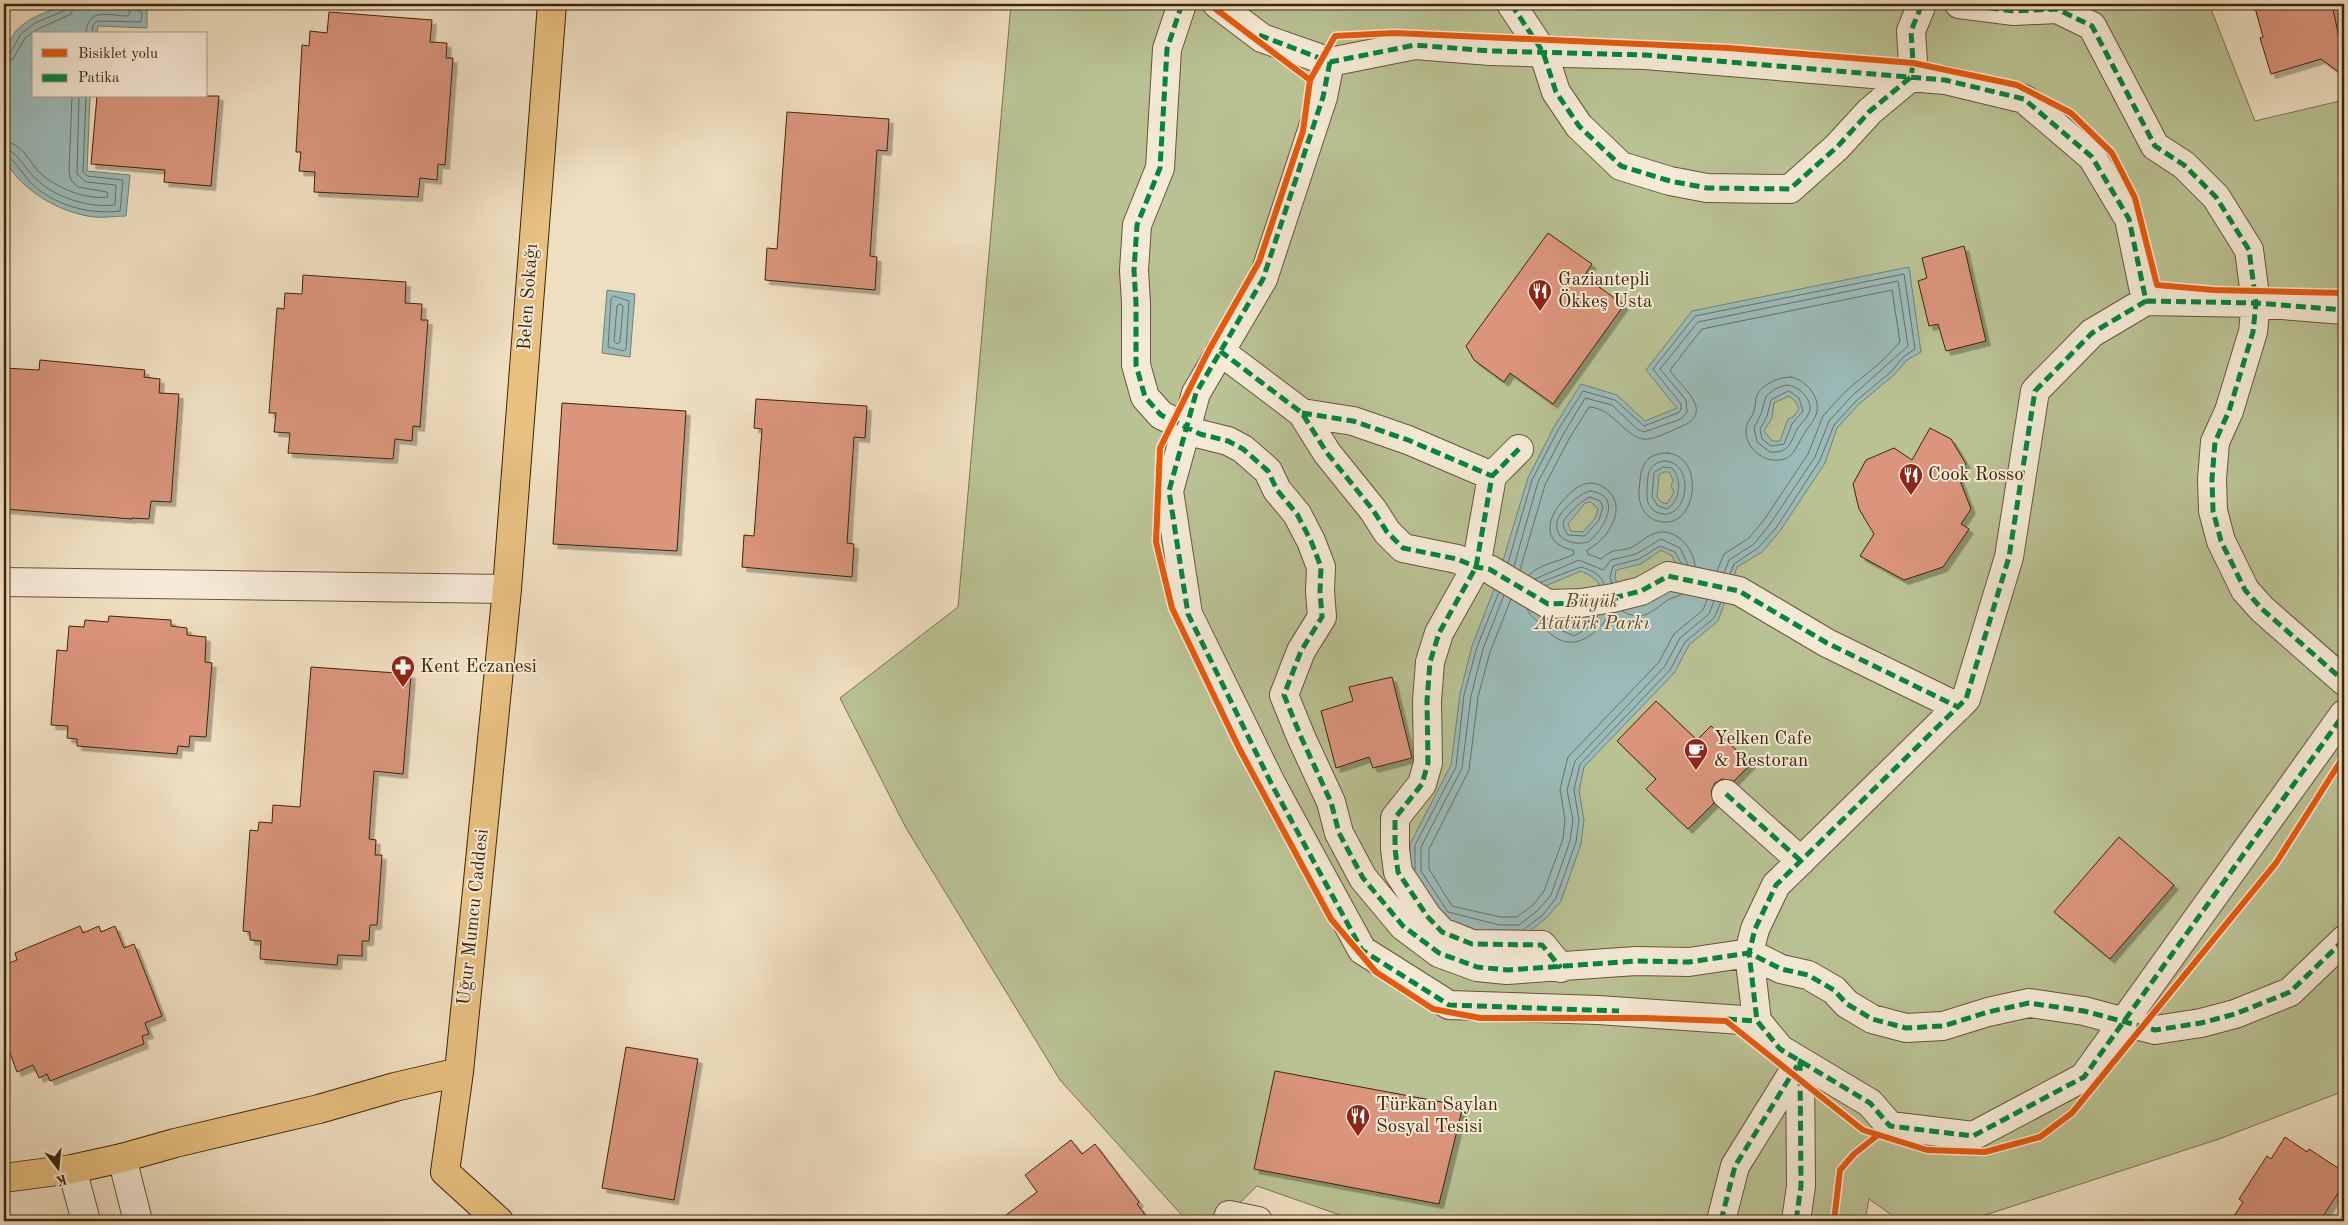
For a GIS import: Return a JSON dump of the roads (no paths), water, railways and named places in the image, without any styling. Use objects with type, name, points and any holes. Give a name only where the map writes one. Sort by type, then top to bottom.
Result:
[{"type":"main road","name":"Belen Sokağı","points":[[507,589],[552,4]]},
{"type":"main road","name":"Uğur Mumcu Caddesi","points":[[499,1221],[445,1172],[459,1072],[507,589]]},
{"type":"main road","points":[[4,1178],[72,1169],[122,1158],[459,1072]]},
{"type":"street","points":[[1182,4],[1167,49],[1160,168],[1137,225],[1134,270],[1136,365],[1145,397],[1161,414],[1200,434],[1228,441],[1243,449],[1268,471],[1277,490],[1297,514],[1311,541],[1321,568],[1322,617],[1301,652],[1284,695],[1330,802],[1339,833],[1363,878],[1403,926],[1439,952],[1485,968],[1507,970],[1561,968],[1636,961],[1689,962],[1749,953],[1781,969],[1808,975],[1834,990],[1848,1004],[1872,1019],[1906,1028],[1943,1026],[1988,1012],[2029,1003],[2084,1011],[2155,1030],[2201,1023],[2235,1014],[2290,992],[2344,940]]},
{"type":"street","points":[[1217,4],[1262,38],[1330,62],[1415,45],[1490,51],[1645,55],[1945,80],[2024,99],[2092,157],[2129,220],[2146,301]]},
{"type":"street","points":[[1511,4],[1543,52],[1556,92],[1580,126],[1621,166],[1670,181],[1706,188],[1790,189],[1837,146],[1870,111],[1911,77],[1913,63],[1911,31],[1922,4]]},
{"type":"street","points":[[1959,4],[2014,11],[2057,9],[2092,26],[2155,146],[2184,165],[2216,197],[2249,250],[2256,303],[2247,356],[2230,410],[2215,442],[2212,479],[2213,511],[2221,541],[2246,590],[2262,609],[2344,681]]},
{"type":"street","points":[[1330,62],[1323,97],[1262,278],[1196,393],[1169,491],[1188,614],[1272,784],[1362,950],[1449,1005],[1598,1010],[1757,1021]]},
{"type":"street","points":[[2344,310],[2256,303],[2146,301],[2092,333],[2035,391],[2009,557],[1966,699],[1776,885],[1755,929],[1749,953],[1757,1021],[1780,1049],[1870,1103],[1890,1126],[1973,1136],[2084,1077],[2344,714]]},
{"type":"street","points":[[1220,351],[1302,413],[1327,453],[1373,510],[1387,532],[1403,548],[1457,558],[1476,567],[1489,569],[1548,604],[1602,600],[1641,592],[1668,576],[1739,591],[1827,643],[1958,707]]},
{"type":"street","points":[[1302,413],[1354,421],[1408,440],[1492,476]]},
{"type":"street","points":[[1519,449],[1492,476],[1476,567],[1438,633],[1430,662],[1426,701],[1428,763],[1422,784],[1395,818],[1394,849],[1398,872],[1427,916],[1442,932],[1472,944],[1542,945],[1561,968]]},
{"type":"street","points":[[4,582],[507,589]]},
{"type":"street","points":[[1726,794],[1801,861]]},
{"type":"street","points":[[1720,1221],[1735,1166],[1800,1061]]},
{"type":"street","points":[[1796,1221],[1801,1186],[1800,1061]]},
{"type":"street","points":[[122,1158],[138,1221]]},
{"type":"street","points":[[72,1169],[86,1221]]},
{"type":"street","points":[[1227,1221],[1229,1215],[1258,1221]]},
{"type":"water","points":[[72,4],[129,4],[147,8],[147,28],[98,26],[97,32],[32,32],[32,98],[90,98],[87,171],[130,175],[126,216],[95,217],[82,215],[56,206],[20,181],[5,159],[2,126],[4,56],[12,36],[21,26],[57,8]]},
{"type":"water","points":[[1909,267],[1921,352],[1907,360],[1895,374],[1859,404],[1837,428],[1825,463],[1780,531],[1762,552],[1737,567],[1718,621],[1689,645],[1675,672],[1584,767],[1579,791],[1584,820],[1581,844],[1561,901],[1546,918],[1524,936],[1499,936],[1441,923],[1410,874],[1410,844],[1451,765],[1460,694],[1472,646],[1495,587],[1528,478],[1554,427],[1581,384],[1617,395],[1645,421],[1677,408],[1646,370],[1692,311]],"holes":[[[1789,396],[1795,401],[1799,409],[1793,417],[1788,419],[1780,441],[1772,441],[1764,431],[1772,418],[1774,403]],[[1669,472],[1673,480],[1671,486],[1674,492],[1667,504],[1661,502],[1657,497],[1659,475]],[[1591,502],[1598,509],[1595,518],[1583,532],[1571,531],[1568,524],[1585,503]],[[1661,550],[1672,556],[1677,566],[1619,586],[1615,578],[1616,570],[1641,564]],[[1581,571],[1599,583],[1598,597],[1584,616],[1573,624],[1559,618],[1543,587]]]},
{"type":"water","points":[[607,290],[635,294],[630,357],[602,353]]},
{"type":"place","name":"Gaziantepli Ökkeş Usta","points":[[1540,312]]},
{"type":"place","name":"Cook Rosso","points":[[1911,496]]},
{"type":"place","name":"Kent Eczanesi","points":[[403,688]]},
{"type":"place","name":"Yelken Cafe & Restoran","points":[[1696,771]]},
{"type":"place","name":"Türkan Saylan Sosyal Tesisi","points":[[1358,1137]]},
{"type":"park label","name":"Büyük Atatürk Parkı","points":[[1592,613]]}]
